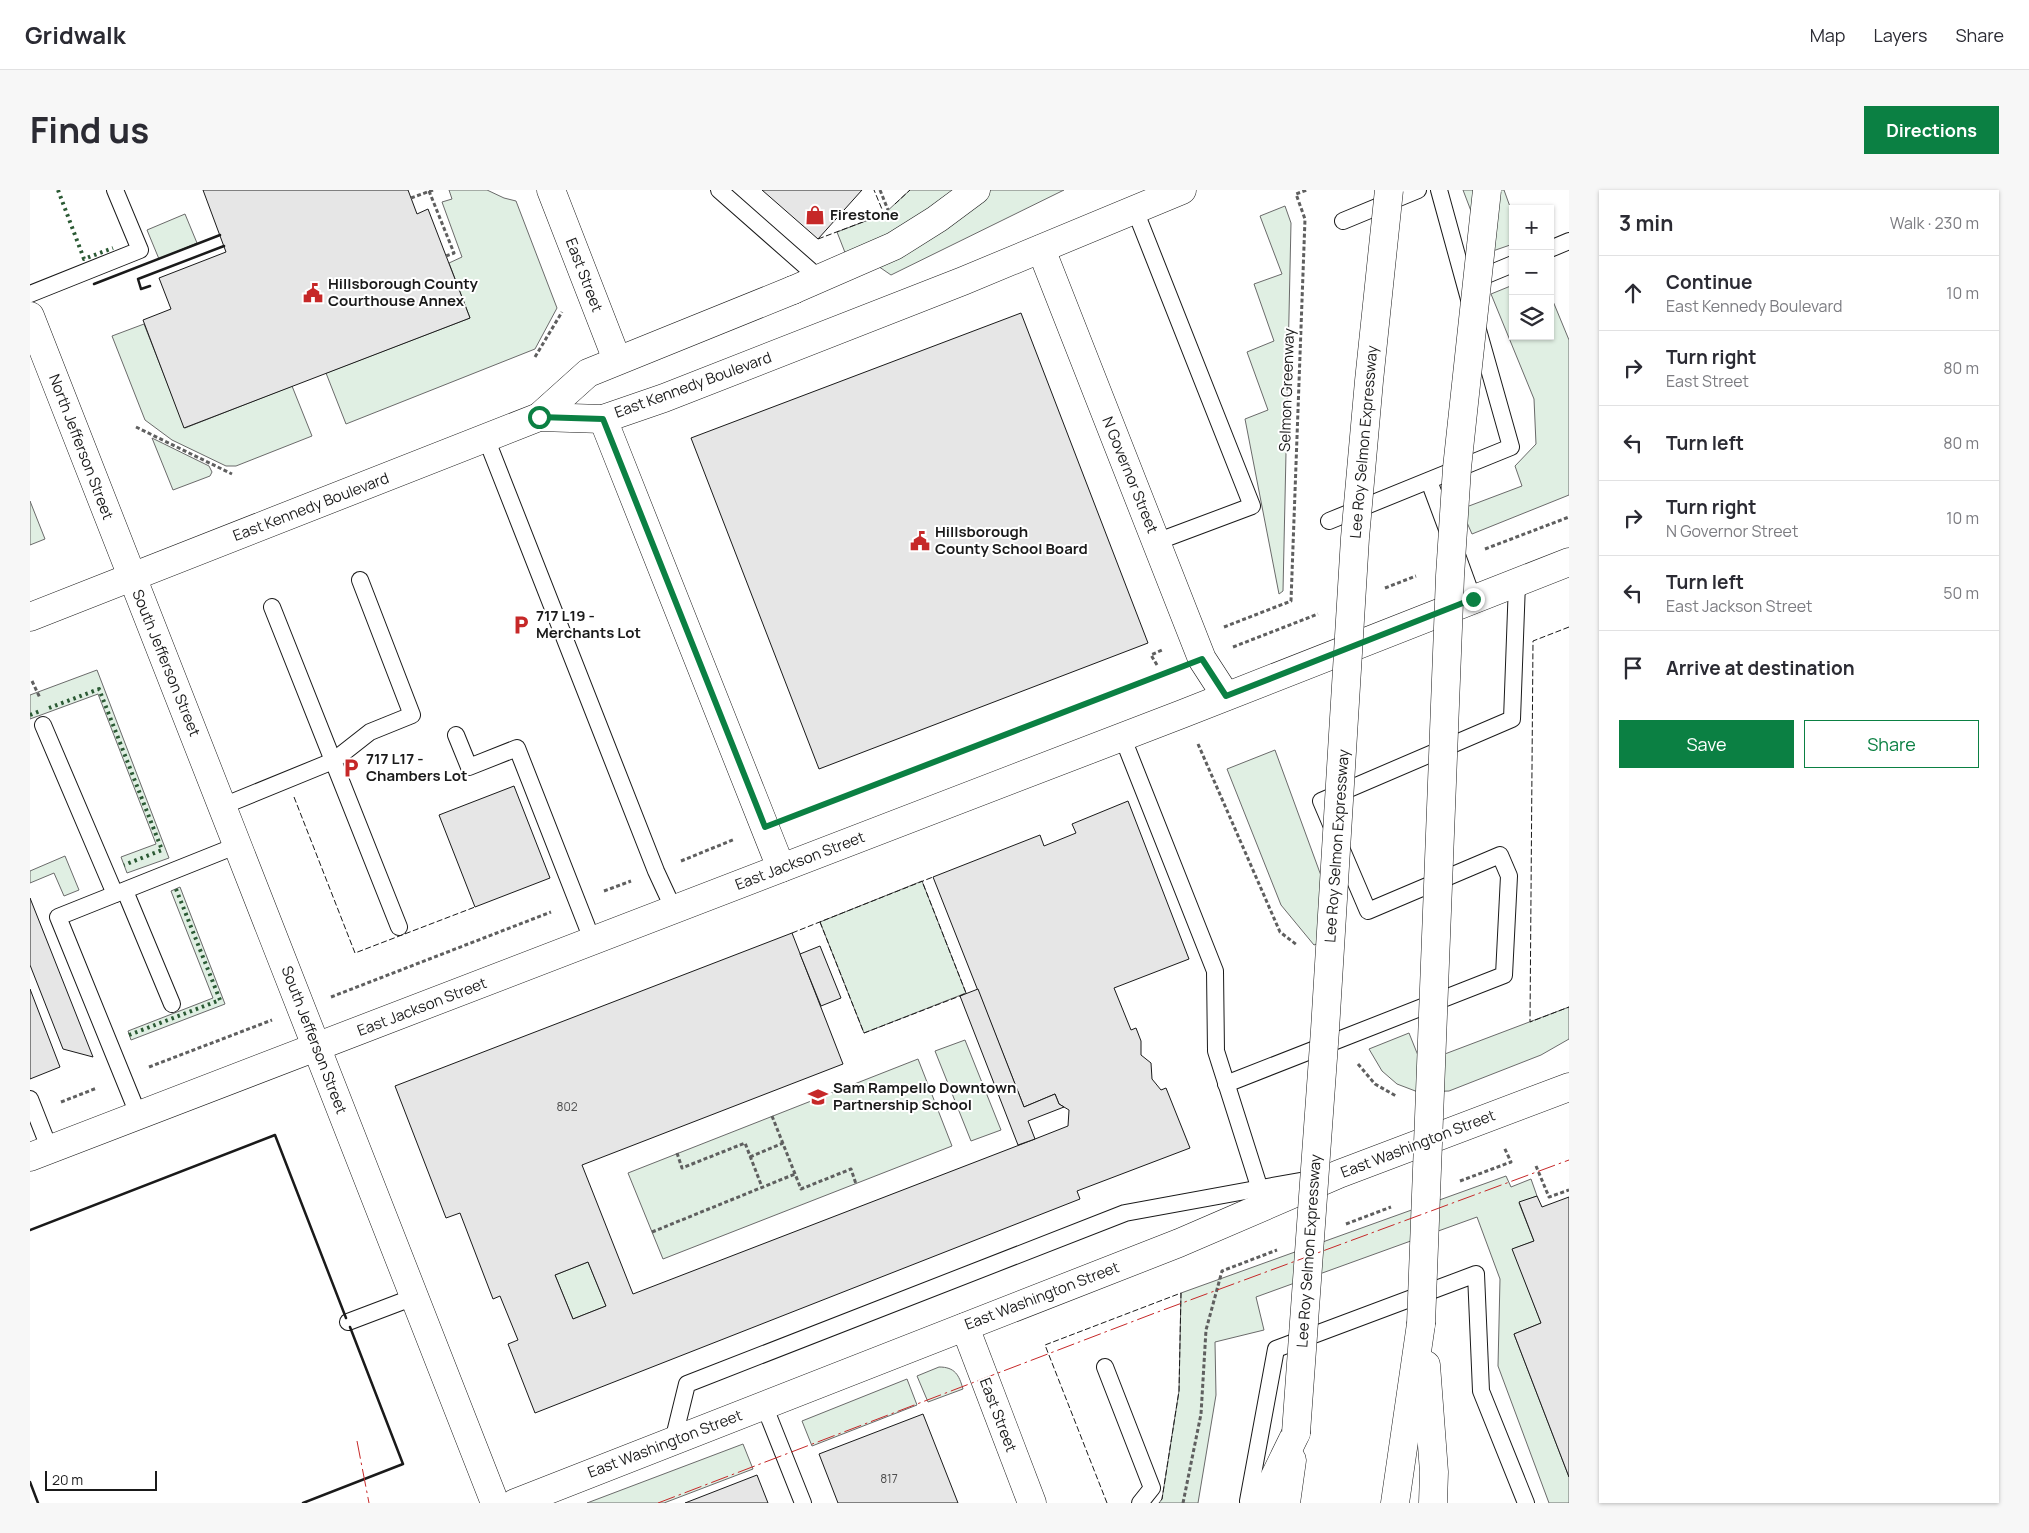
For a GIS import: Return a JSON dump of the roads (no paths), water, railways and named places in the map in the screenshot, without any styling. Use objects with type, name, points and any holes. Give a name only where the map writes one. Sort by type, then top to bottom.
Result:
[{"type":"main road","name":"East Street","points":[[551,190],[617,360]]},
{"type":"main road","points":[[539,417],[588,373],[820,279],[894,246],[937,219],[976,190]]},
{"type":"main road","name":"East Kennedy Boulevard","points":[[30,617],[539,417],[603,419],[664,398],[1041,249],[1182,190]]},
{"type":"main road","name":"Lee Roy Selmon Expressway","points":[[1286,1503],[1296,1433],[1325,1030],[1355,538],[1368,381],[1389,190]]},
{"type":"main road","points":[[1395,1503],[1421,1324],[1450,576],[1457,468],[1488,190]]},
{"type":"main road","name":"N Governor Street","points":[[1041,249],[1202,659],[1226,696]]},
{"type":"main road","name":"North Jefferson Street","points":[[30,316],[132,577]]},
{"type":"main road","points":[[603,419],[781,868]]},
{"type":"main road","name":"East Jackson Street","points":[[40,1154],[138,1114],[593,942],[1569,562]]},
{"type":"main road","name":"South Jefferson Street","points":[[132,577],[495,1503]]},
{"type":"main road","name":"East Washington Street","points":[[515,1503],[1179,1243],[1262,1197],[1339,1174],[1569,1087]]},
{"type":"main road","points":[[1421,1324],[1430,1402],[1434,1472],[1433,1503]]},
{"type":"main road","name":"East Street","points":[[965,1326],[1032,1503]]},
{"type":"main road","points":[[1262,1503],[1296,1433]]},
{"type":"lane","points":[[30,294],[140,250],[116,190]]},
{"type":"lane","points":[[719,190],[820,279]]},
{"type":"lane","points":[[1343,221],[1418,190]]},
{"type":"lane","points":[[1329,521],[1511,447],[1439,190]]},
{"type":"lane","points":[[1135,210],[1252,506],[1156,542]]},
{"type":"lane","points":[[1554,248],[1569,242]]},
{"type":"lane","points":[[1465,283],[1509,266]]},
{"type":"lane","points":[[486,438],[656,871],[674,910]]},
{"type":"lane","points":[[1429,481],[1473,599]]},
{"type":"lane","points":[[222,806],[333,761],[370,732],[412,716],[360,580]]},
{"type":"lane","points":[[1226,1084],[1504,975],[1509,876],[1500,855],[1368,911],[1320,801],[1512,719],[1517,582]]},
{"type":"lane","points":[[272,607],[399,927]]},
{"type":"lane","points":[[43,725],[172,1004]]},
{"type":"lane","points":[[456,735],[469,767],[517,748],[593,942]]},
{"type":"lane","points":[[672,1441],[687,1384],[1125,1213],[1262,1197],[1216,1051],[1215,971],[1122,736]]},
{"type":"lane","points":[[138,1114],[58,917],[238,845]]},
{"type":"lane","points":[[32,1105],[40,1154]]},
{"type":"lane","points":[[1250,1503],[1248,1501],[1276,1349],[1476,1274],[1481,1390],[1524,1502]]},
{"type":"lane","points":[[348,1322],[414,1297]]},
{"type":"lane","points":[[1105,1367],[1152,1488],[1140,1503]]},
{"type":"lane","points":[[764,1405],[803,1503]]},
{"type":"place","name":"Firestone","points":[[815,215]]},
{"type":"place","name":"Hillsborough County Courthouse Annex","points":[[313,293]]},
{"type":"place","name":"Hillsborough County School Board","points":[[920,541]]},
{"type":"place","name":"717 L19 - Merchants Lot","points":[[521,625]]},
{"type":"place","name":"717 L17 - Chambers Lot","points":[[351,768]]},
{"type":"place","name":"Sam Rampello Downtown Partnership School","points":[[818,1097]]}]
